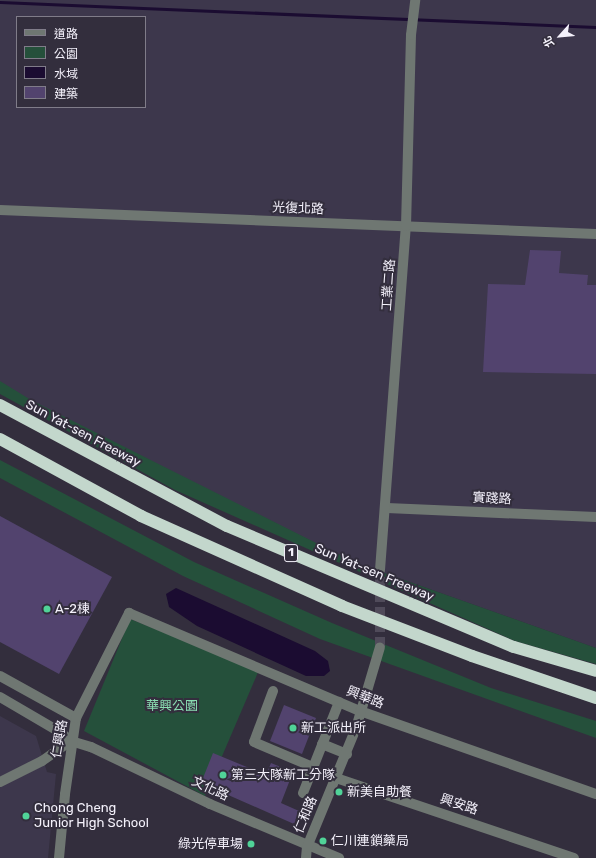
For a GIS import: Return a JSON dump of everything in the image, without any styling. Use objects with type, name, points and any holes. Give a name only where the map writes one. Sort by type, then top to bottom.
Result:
[{"type":"highway","name":"Sun Yat-sen Freeway","points":[[0,405],[227,526],[514,647],[596,671]]},
{"type":"highway","name":"1","points":[[0,439],[141,516],[342,606],[472,656],[596,698]]},
{"type":"street","name":"工業二路","points":[[380,570],[387,508],[406,226],[411,35],[415,4]]},
{"type":"street","name":"光復北路","points":[[0,210],[596,234]]},
{"type":"street","name":"實踐路","points":[[387,508],[596,517]]},
{"type":"street","name":"興華路","points":[[129,613],[360,711],[596,794]]},
{"type":"street","name":"仁興路","points":[[59,858],[71,742],[76,718],[129,613]]},
{"type":"street","name":"仁和路","points":[[306,858],[307,847],[347,754],[380,647]]},
{"type":"street","points":[[0,676],[76,718]]},
{"type":"street","points":[[273,691],[254,742],[313,767]]},
{"type":"street","name":"文化路","points":[[0,697],[60,732],[71,742],[116,758],[195,797],[307,847],[339,858]]},
{"type":"street","points":[[302,794],[339,702]]},
{"type":"street","points":[[0,782],[42,761],[71,742]]},
{"type":"street","points":[[322,744],[347,754]]},
{"type":"street","name":"興安路","points":[[336,778],[574,858]]},
{"type":"shaded area","points":[[0,0],[596,0],[596,648],[356,563],[0,388]]},
{"type":"shaded area","name":"Chong Cheng Junior High School","points":[[0,716],[36,736],[47,772],[56,774],[48,858],[0,858]]},
{"type":"green space","points":[[0,381],[31,400],[356,563],[596,648],[596,664],[515,641],[175,490],[0,394]]},
{"type":"green space","points":[[0,460],[194,562],[332,623],[491,688],[596,721],[596,738],[320,639],[183,576],[0,478]]},
{"type":"green space","name":"華興公園","points":[[130,619],[259,670],[205,796],[84,731]]},
{"type":"water","points":[[176,588],[315,651],[328,661],[330,671],[324,676],[306,676],[197,626],[169,607],[166,594]]},
{"type":"building","points":[[530,250],[561,251],[559,273],[588,275],[587,285],[596,285],[596,374],[483,372],[488,284],[525,285]]},
{"type":"building","name":"A-2棟","points":[[0,516],[112,577],[59,674],[0,642]]},
{"type":"building","name":"新工派出所","points":[[284,705],[316,718],[302,754],[270,741]]},
{"type":"building","points":[[213,753],[266,775],[271,763],[293,772],[281,803],[299,811],[294,824],[201,783]]},
{"type":"waterway","points":[[0,2],[596,27]]},
{"type":"tunnel","points":[[380,570],[380,647]]},
{"type":"place","name":"A-2棟","points":[[47,609]]},
{"type":"place","name":"新工派出所","points":[[293,728]]},
{"type":"place","name":"第三大隊新工分隊","points":[[223,775]]},
{"type":"place","name":"新美自助餐","points":[[339,792]]},
{"type":"place","name":"Chong Cheng Junior High School","points":[[26,816]]},
{"type":"place","name":"仁川連鎖藥局","points":[[323,841]]},
{"type":"place","name":"綠光停車場","points":[[251,844]]}]
